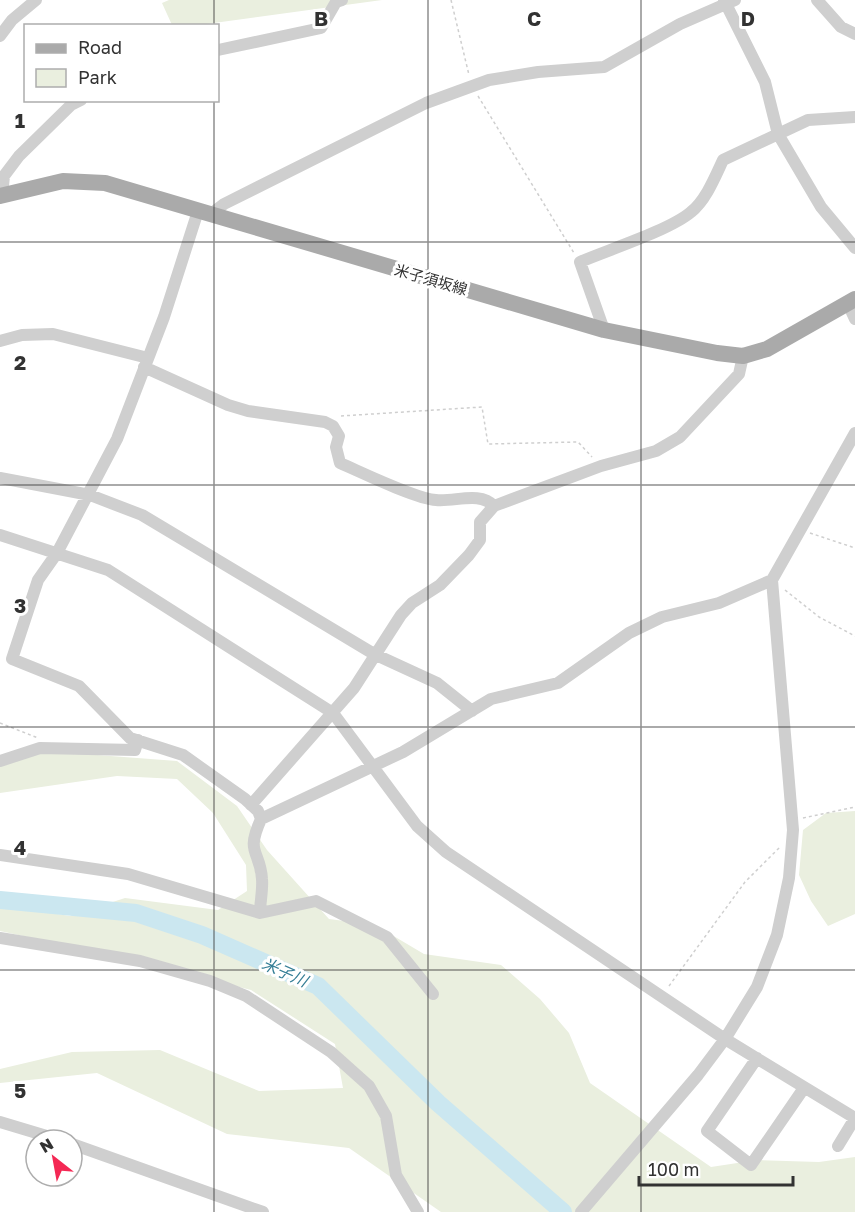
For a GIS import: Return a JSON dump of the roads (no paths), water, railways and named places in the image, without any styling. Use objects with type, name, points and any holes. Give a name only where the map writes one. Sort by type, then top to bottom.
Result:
[{"type":"main road","name":"米子須坂線","points":[[1,196],[63,182],[105,183],[604,330],[661,344],[743,356],[767,349],[852,307]]},
{"type":"street","points":[[0,36],[12,20],[36,0]]},
{"type":"street","points":[[219,50],[321,28],[336,2],[342,0]]},
{"type":"street","points":[[817,0],[841,27],[855,34]]},
{"type":"street","points":[[261,819],[251,805],[183,755],[130,738],[79,686],[12,659],[38,580],[57,553],[90,495],[117,439],[204,212],[426,103],[489,80],[538,72],[604,67],[680,24],[728,1],[765,82],[778,134],[821,207],[855,248]]},
{"type":"street","points":[[1,196],[3,176],[19,156],[71,105],[77,102]]},
{"type":"street","points":[[604,330],[580,262],[676,221],[692,211],[711,184],[723,160],[808,120],[855,117]]},
{"type":"street","points":[[0,341],[22,335],[53,334],[146,362],[228,405],[248,411],[325,422],[333,426],[339,436],[336,447],[340,463],[434,501],[478,498],[489,501],[494,507]]},
{"type":"street","points":[[251,805],[354,688],[401,615],[412,603],[440,585],[470,555],[480,540],[480,522],[494,507],[601,466],[656,451],[680,437],[739,374],[743,356]]},
{"type":"street","points":[[260,913],[262,878],[253,853],[253,837],[261,819],[403,752],[490,699],[558,683],[629,633],[662,617],[719,603],[772,580],[855,433]]},
{"type":"street","points":[[0,478],[90,495],[142,515],[374,654],[437,683],[472,711]]},
{"type":"street","points":[[0,536],[108,570],[333,713],[370,766],[417,826],[446,852],[725,1039],[855,1118],[838,1146]]},
{"type":"street","points":[[581,1212],[698,1075],[725,1039],[758,987],[777,935],[789,878],[792,820],[772,580]]},
{"type":"street","points":[[0,761],[40,748],[135,750],[138,740]]},
{"type":"street","points":[[0,855],[128,874],[260,913],[315,901],[387,937],[433,994]]},
{"type":"street","points":[[0,938],[140,960],[210,981],[246,996],[331,1052],[369,1086],[386,1116],[396,1175],[418,1212]]},
{"type":"street","points":[[757,1058],[707,1131],[751,1166],[804,1088]]},
{"type":"street","points":[[0,1122],[24,1129]]},
{"type":"street","points":[[84,1148],[263,1212]]},
{"type":"waterway","name":"米子川","points":[[0,900],[136,913],[202,935],[318,986],[438,1103],[563,1212]]}]
